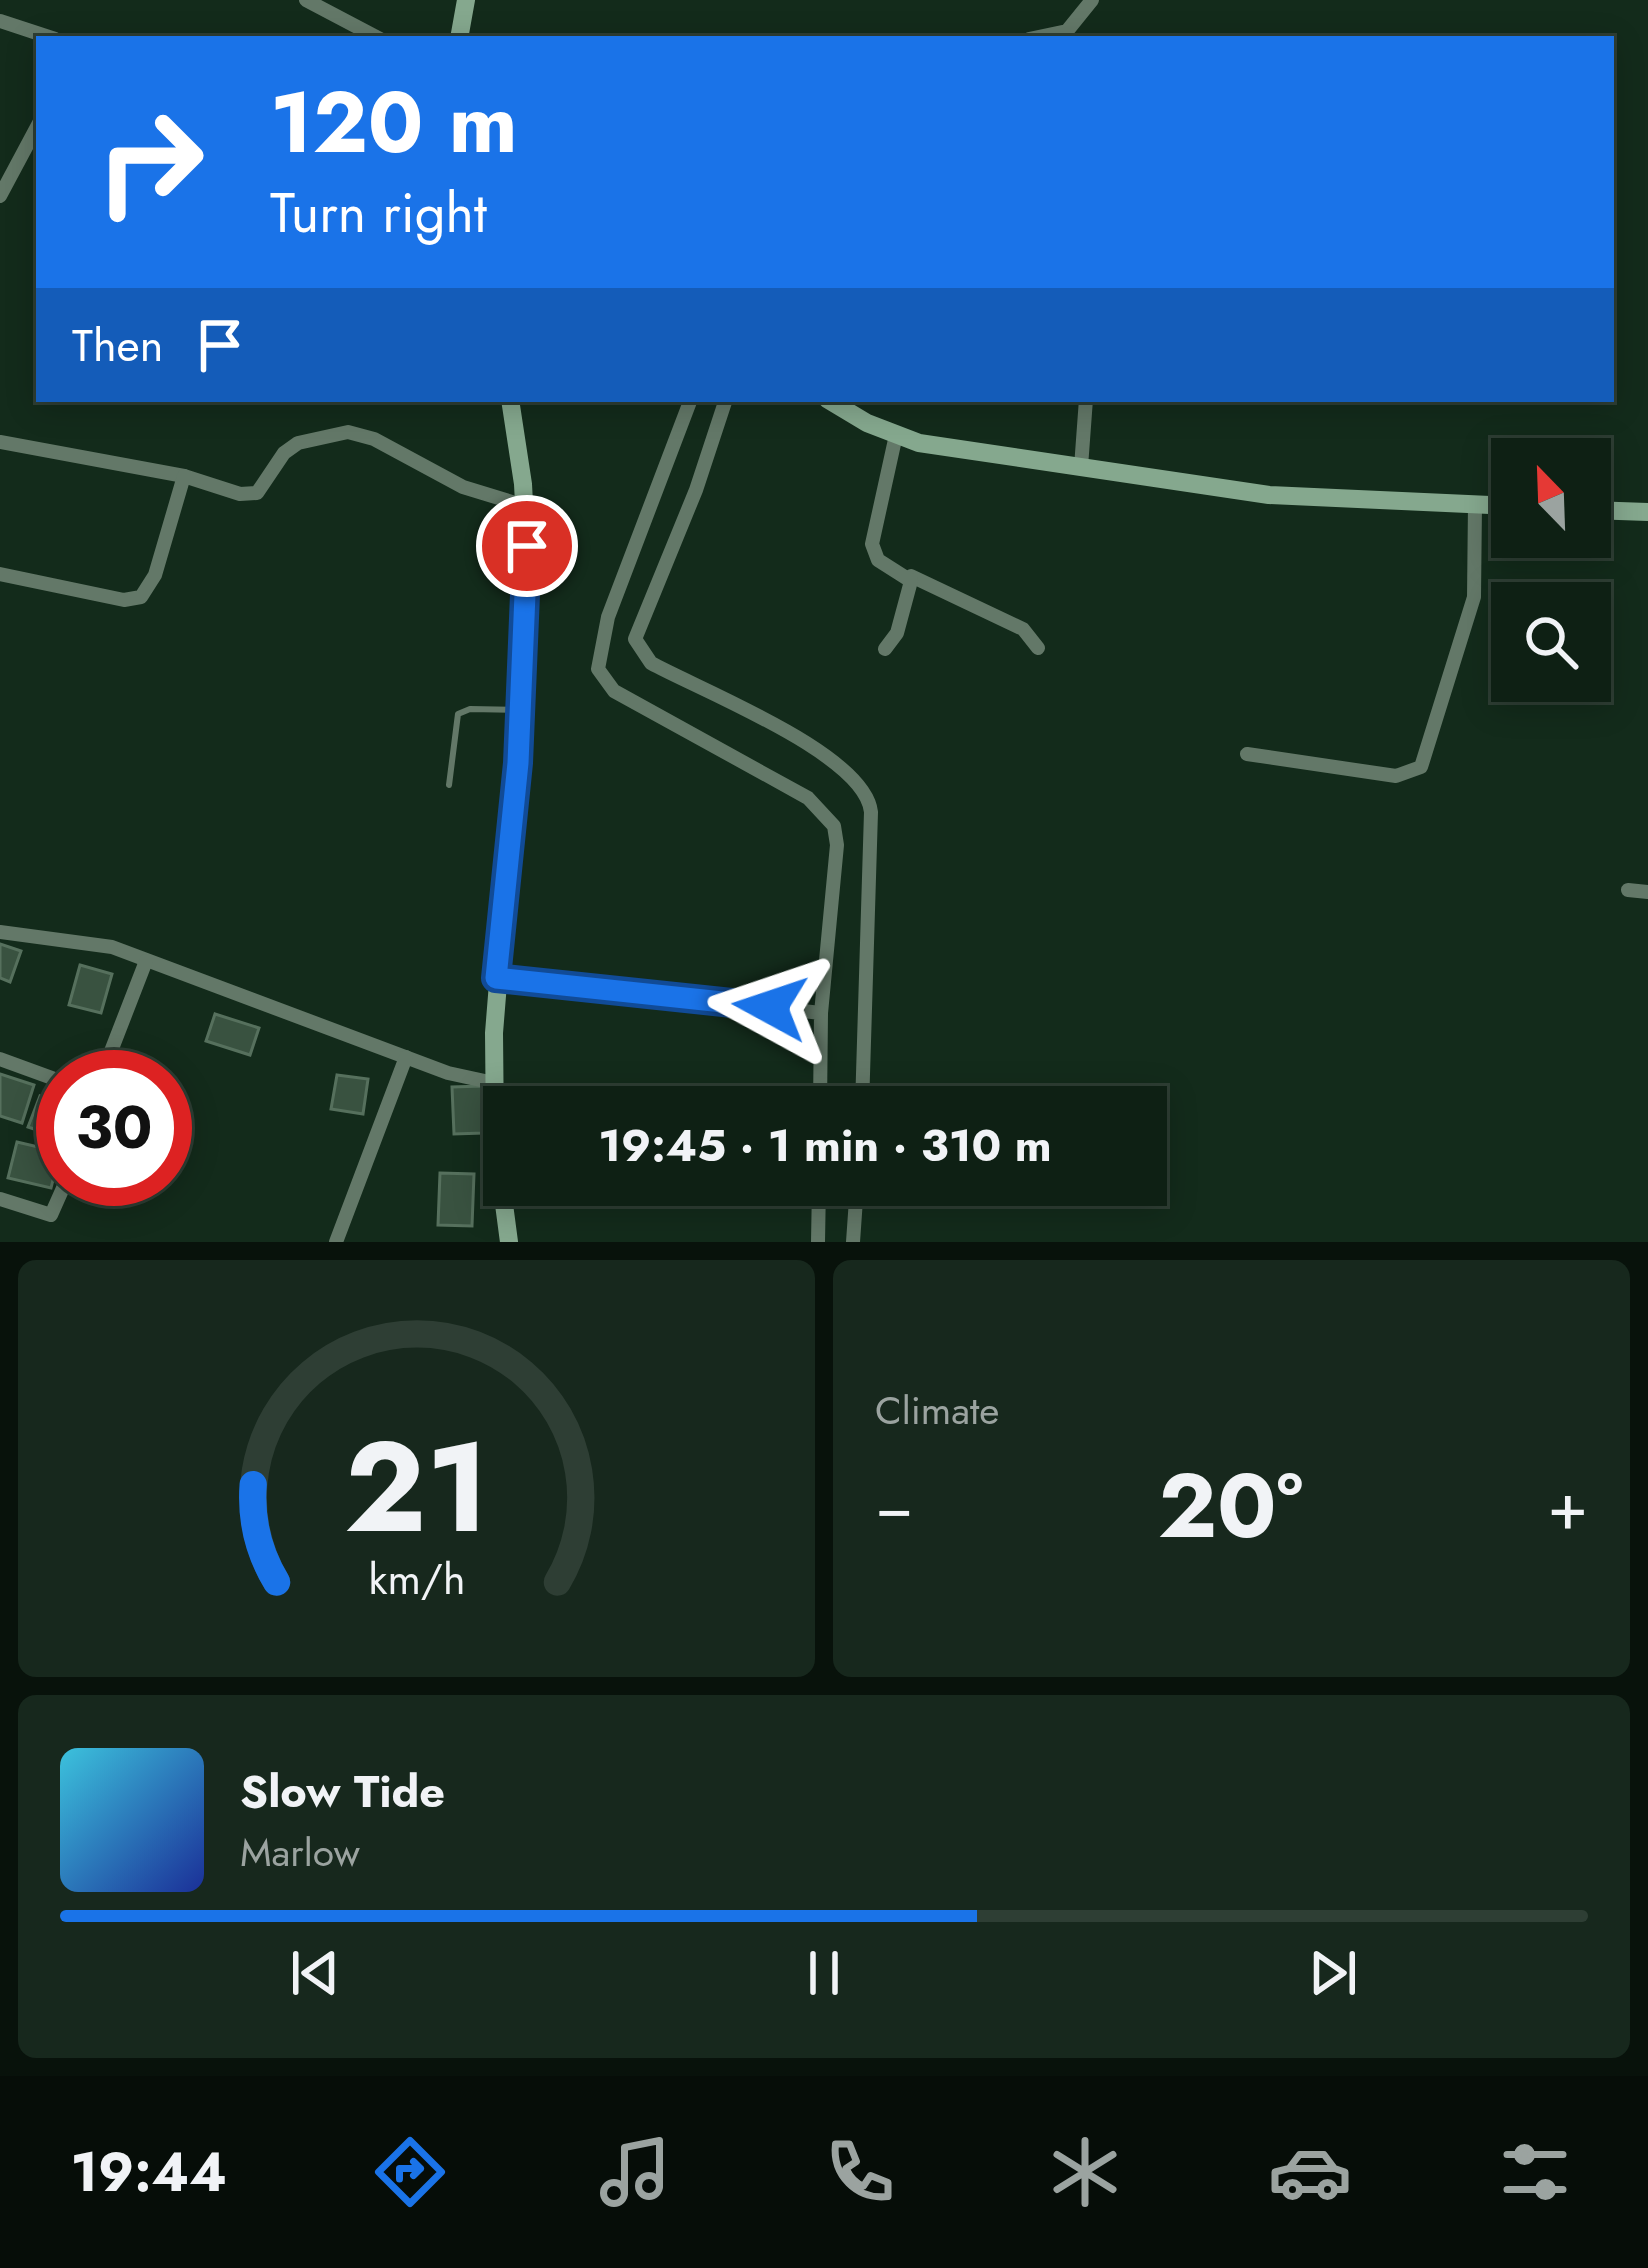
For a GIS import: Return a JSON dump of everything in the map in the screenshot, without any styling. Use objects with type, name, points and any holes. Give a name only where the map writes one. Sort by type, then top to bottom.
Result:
[{"type":"main road","points":[[460,36],[466,0]]},
{"type":"main road","points":[[509,1242],[494,1136],[496,978],[529,598],[525,506],[510,402]]},
{"type":"main road","points":[[833,402],[896,435],[1081,467],[1269,495],[1491,505]]},
{"type":"main road","points":[[1611,511],[1648,512]]},
{"type":"street","points":[[306,0],[374,36]]},
{"type":"street","points":[[1043,36],[1067,31],[1092,0]]},
{"type":"street","points":[[0,21],[46,36]]},
{"type":"street","points":[[0,196],[36,129]]},
{"type":"street","points":[[690,402],[608,616],[598,669],[614,691],[808,798],[834,826],[837,845],[821,1013],[820,1086]]},
{"type":"street","points":[[725,402],[696,490],[635,639],[650,663],[835,760],[866,790],[871,812],[863,1086]]},
{"type":"street","points":[[1081,467],[1086,402]]},
{"type":"street","points":[[0,442],[257,494],[284,453],[298,443],[348,432],[374,439],[463,487],[525,506]]},
{"type":"street","points":[[896,435],[872,544],[878,560],[1023,629],[1038,648]]},
{"type":"street","points":[[0,574],[124,600],[140,597],[155,575],[184,476]]},
{"type":"street","points":[[1247,754],[1396,776],[1421,767],[1474,597],[1474,505]]},
{"type":"street","points":[[885,649],[896,633],[911,576]]},
{"type":"street","points":[[1628,890],[1648,892]]},
{"type":"street","points":[[0,932],[95,943],[406,1057],[494,1083]]},
{"type":"street","points":[[111,1050],[146,961]]},
{"type":"street","points":[[496,978],[821,1013]]},
{"type":"street","points":[[336,1242],[406,1057]]},
{"type":"street","points":[[0,1059],[36,1072]]},
{"type":"street","points":[[0,1199],[51,1215],[55,1206]]},
{"type":"street","points":[[818,1242],[819,1206]]},
{"type":"street","points":[[853,1242],[855,1206]]},
{"type":"lane","points":[[449,785],[458,714],[470,709],[521,710]]},
{"type":"building","points":[[0,944],[21,951],[10,982],[0,978]]},
{"type":"building","points":[[80,965],[112,974],[101,1013],[69,1005]]},
{"type":"building","points":[[215,1014],[259,1028],[250,1055],[206,1041]]},
{"type":"building","points":[[0,1074],[34,1085],[22,1123],[0,1116]]},
{"type":"building","points":[[337,1075],[368,1079],[363,1114],[331,1109]]},
{"type":"building","points":[[482,1086],[483,1133],[454,1134],[452,1087]]},
{"type":"building","points":[[36,1106],[36,1130],[28,1127]]},
{"type":"building","points":[[17,1142],[36,1146],[36,1185],[8,1178]]},
{"type":"building","points":[[440,1173],[474,1174],[472,1226],[438,1225]]},
{"type":"route","points":[[527,546],[529,598],[518,763],[496,978],[770,1007]]}]
